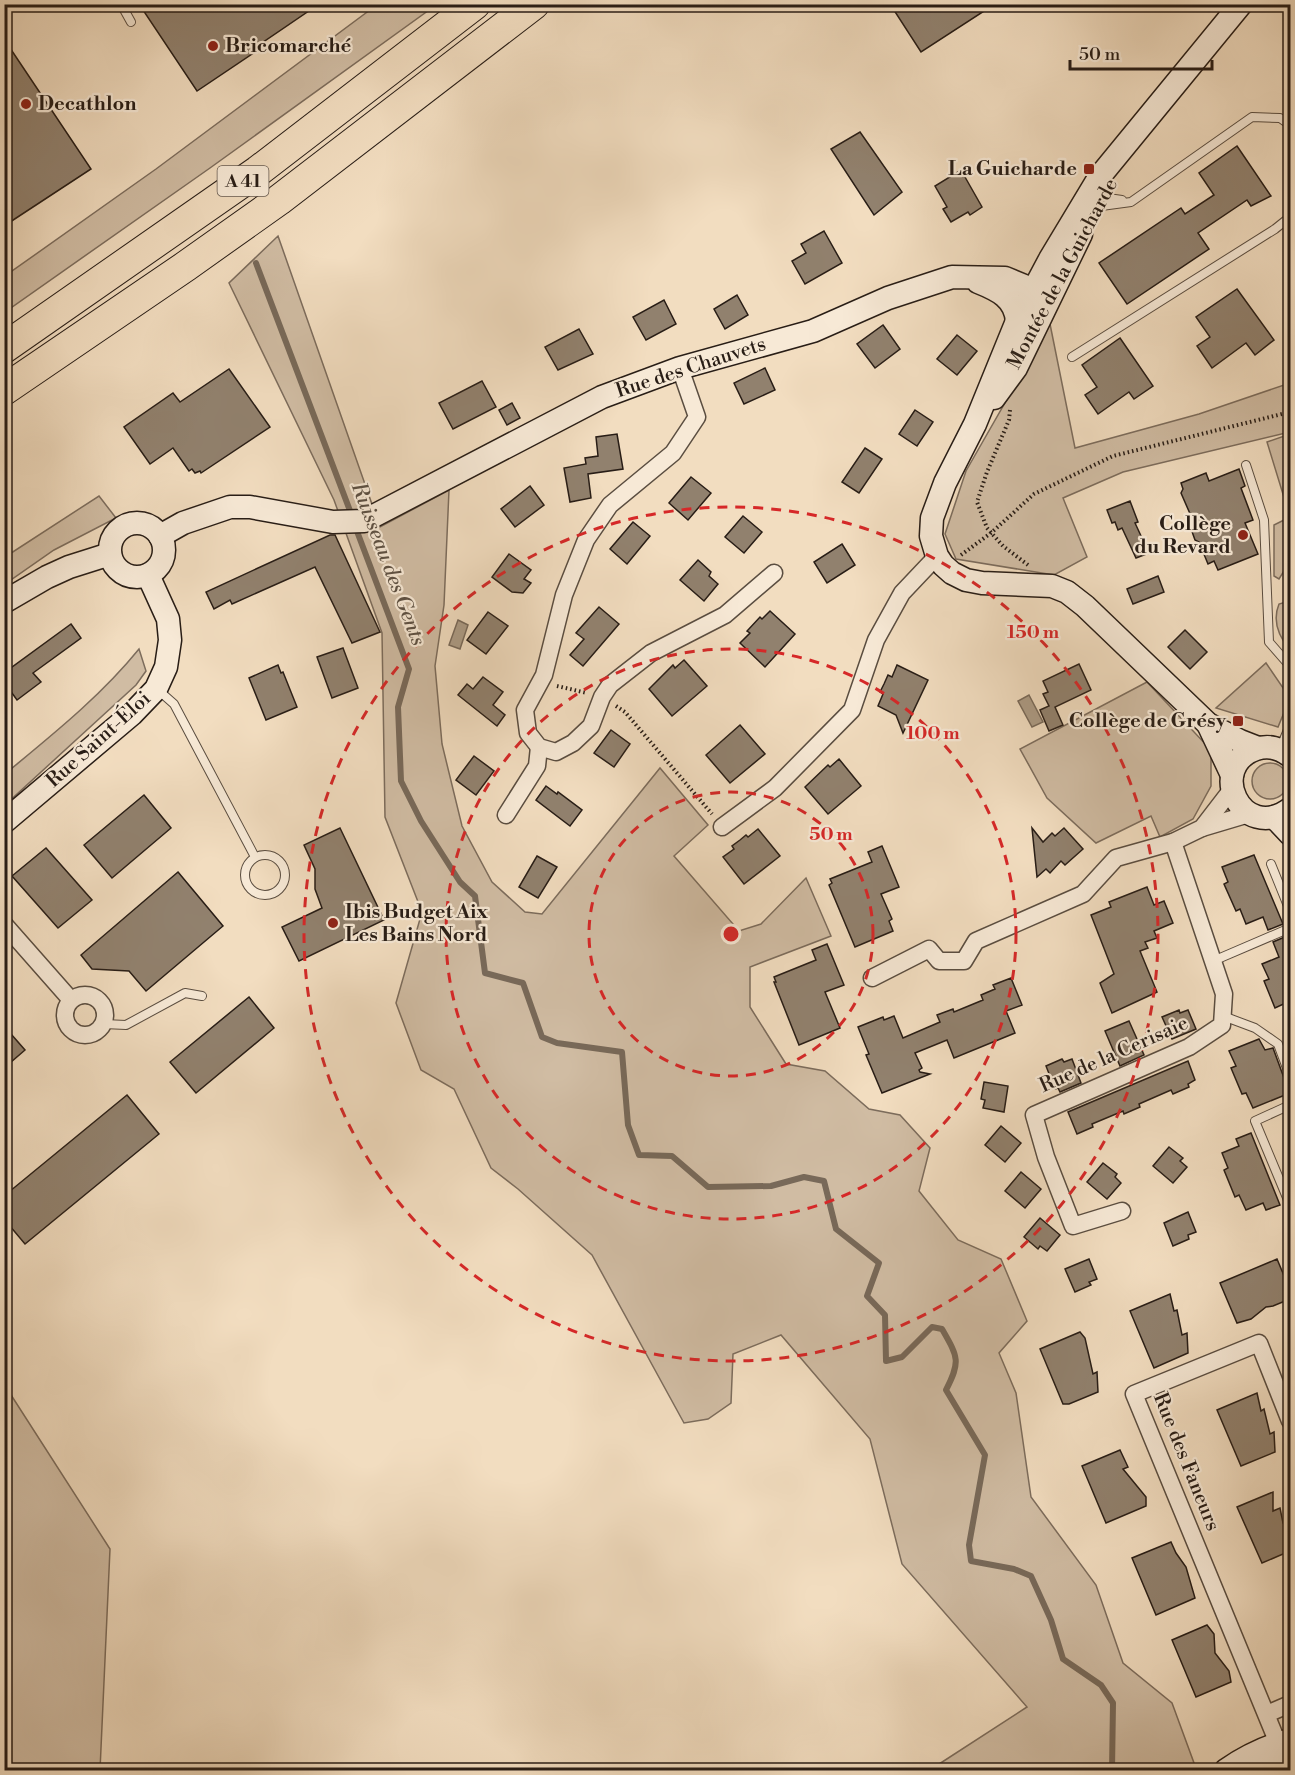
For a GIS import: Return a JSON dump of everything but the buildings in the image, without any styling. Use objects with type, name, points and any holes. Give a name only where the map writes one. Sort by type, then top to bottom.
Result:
[{"type":"highway","name":"A 41","points":[[4,348],[258,171],[475,4]]},
{"type":"highway","name":"A 41","points":[[4,390],[279,200],[534,4]]},
{"type":"main road","name":"Montée de la Guicharde","points":[[943,563],[931,536],[932,518],[945,483],[975,424],[1017,321],[1100,176],[1241,4]]},
{"type":"main road","name":"Montée de la Guicharde","points":[[975,424],[1016,368],[1098,202],[1147,121]]},
{"type":"main road","points":[[966,276],[1005,295],[1016,313],[1017,321]]},
{"type":"main road","name":"Rue des Chauvets","points":[[160,536],[183,523],[230,507],[250,507],[333,522],[355,521],[602,397],[680,368],[813,331],[888,298],[952,277],[1005,278],[1034,290]]},
{"type":"main road","points":[[1034,290],[1040,316]]},
{"type":"main road","points":[[135,523],[150,526],[160,536],[164,551],[163,558],[155,571],[140,577],[124,574],[118,569],[110,554],[112,539],[122,528],[135,523]]},
{"type":"main road","points":[[4,602],[69,567],[110,554]]},
{"type":"main road","points":[[943,563],[966,580],[982,583],[1052,586],[1067,592],[1085,606],[1208,724],[1240,741],[1276,751]]},
{"type":"main road","name":"Rue Saint-Éloi","points":[[4,822],[132,714],[156,689],[166,667],[170,640],[168,619],[148,575]]},
{"type":"main road","points":[[1208,724],[1239,805],[1249,814],[1264,818],[1282,813],[1290,834]]},
{"type":"main road","points":[[1232,782],[1241,758],[1276,751]]},
{"type":"main road","points":[[1226,1770],[1236,1764],[1286,1750]]},
{"type":"main road","points":[[1250,1770],[1286,1750]]},
{"type":"street","points":[[680,368],[697,417],[673,453],[610,505],[586,540],[564,595],[544,675],[525,710],[528,733],[539,747],[556,752],[573,743],[591,726],[602,697],[610,685],[651,653],[725,615],[774,573]]},
{"type":"street","points":[[722,826],[775,788],[852,710],[876,640],[902,593],[943,563]]},
{"type":"street","points":[[506,814],[537,766],[539,747]]},
{"type":"street","points":[[1202,828],[1232,782]]},
{"type":"street","points":[[872,978],[929,949],[939,961],[964,962],[976,941],[1083,894],[1116,858],[1173,842],[1202,828],[1249,814]]},
{"type":"street","points":[[1173,842],[1224,994],[1223,1016]]},
{"type":"street","points":[[4,924],[71,1000]]},
{"type":"street","points":[[84,995],[97,998],[105,1010],[104,1024],[95,1034],[88,1036],[75,1033],[70,1029],[65,1018],[65,1012],[71,1000],[84,995]]},
{"type":"street","name":"Rue de la Cerisaie","points":[[1122,1211],[1073,1226],[1046,1157],[1034,1115],[1189,1047],[1222,1026],[1223,1016]]},
{"type":"street","name":"Rue des Faneurs","points":[[1286,1750],[1267,1714],[1134,1394],[1259,1343],[1290,1421]]},
{"type":"street","points":[[1267,1714],[1290,1704]]},
{"type":"lane","points":[[121,4],[130,22]]},
{"type":"lane","points":[[1098,202],[1131,202],[1252,117],[1280,118],[1290,125]]},
{"type":"lane","points":[[1072,357],[1275,229],[1290,217]]},
{"type":"lane","points":[[1246,465],[1264,520],[1269,642],[1290,666]]},
{"type":"lane","points":[[156,689],[174,704],[255,857]]},
{"type":"lane","points":[[1276,751],[1290,725]]},
{"type":"lane","points":[[267,855],[279,860],[283,865],[285,878],[283,884],[273,893],[260,894],[249,887],[245,874],[249,862],[255,857],[267,855]]},
{"type":"lane","points":[[1271,864],[1290,911]]},
{"type":"lane","points":[[1213,962],[1290,928]]},
{"type":"lane","points":[[104,1024],[126,1025],[185,993],[202,996]]},
{"type":"lane","points":[[1223,1016],[1255,1028],[1278,1044],[1290,1076]]},
{"type":"lane","points":[[1288,1200],[1255,1121],[1290,1106]]},
{"type":"path","points":[[1016,368],[1009,420],[977,501],[991,533],[1003,546],[1052,586]]},
{"type":"path","points":[[943,563],[956,559],[991,533],[1034,494],[1113,456],[1290,412]]},
{"type":"path","points":[[539,682],[602,697],[625,712],[722,826]]},
{"type":"shaded area","points":[[378,4],[436,5],[5,312],[5,276],[156,169]]},
{"type":"shaded area","points":[[278,236],[380,527],[449,490],[444,605],[435,666],[442,744],[462,826],[492,882],[525,912],[542,914],[660,768],[708,825],[674,856],[739,931],[761,924],[806,878],[831,936],[750,967],[750,1007],[786,1064],[825,1071],[869,1109],[900,1115],[930,1148],[919,1191],[958,1240],[1001,1259],[1027,1321],[999,1353],[1016,1393],[1031,1497],[1096,1585],[1123,1663],[1172,1703],[1194,1763],[1189,1770],[940,1770],[936,1766],[1027,1707],[902,1564],[870,1439],[781,1335],[733,1354],[731,1403],[708,1419],[684,1423],[592,1255],[491,1168],[454,1089],[421,1070],[396,1003],[422,912],[385,817],[382,633],[334,500],[229,283]]},
{"type":"shaded area","points":[[1050,324],[1075,448],[1199,414],[1290,383],[1290,432],[1123,472],[1063,498],[1087,557],[1054,575],[956,559],[945,534],[966,471]]},
{"type":"shaded area","points":[[1290,434],[1290,517],[1267,442]]},
{"type":"shaded area","points":[[99,496],[116,518],[54,550],[5,584],[5,557]]},
{"type":"shaded area","points":[[1290,517],[1290,536],[1284,539],[1284,571],[1279,579],[1274,576],[1274,525]]},
{"type":"shaded area","points":[[1290,603],[1290,650],[1280,634],[1276,617],[1279,604]]},
{"type":"shaded area","points":[[458,620],[468,625],[460,649],[449,645]]},
{"type":"shaded area","points":[[139,649],[146,671],[136,685],[5,805],[5,774],[92,699]]},
{"type":"shaded area","points":[[1266,663],[1290,698],[1278,727],[1216,708]]},
{"type":"shaded area","points":[[1147,682],[1211,750],[1211,786],[1193,819],[1160,837],[1151,816],[1096,843],[1047,798],[1020,749]]},
{"type":"shaded area","points":[[1029,695],[1043,722],[1032,727],[1018,701]]},
{"type":"shaded area","points":[[1270,763],[1283,768],[1288,781],[1283,794],[1270,799],[1257,794],[1252,781],[1257,768]]},
{"type":"shaded area","points":[[4,1384],[110,1549],[100,1770],[5,1770]]},
{"type":"waterway","name":"Ruisseau des Gents","points":[[256,263],[352,516]]},
{"type":"waterway","name":"Ruisseau des Gents","points":[[355,526],[409,669],[398,707],[401,781],[421,821],[460,882],[475,896],[485,973],[523,983],[542,1037],[557,1043],[622,1052],[628,1125],[639,1155],[672,1156],[708,1187],[771,1186],[804,1177],[824,1181],[836,1229],[879,1263],[867,1296],[885,1315],[886,1361],[902,1357],[932,1327],[942,1329],[956,1359],[954,1372],[946,1390],[985,1455],[969,1545],[971,1561],[1014,1569],[1031,1576],[1051,1620],[1063,1659],[1101,1685],[1113,1703],[1112,1770]]},
{"type":"place","name":"Bricomarché","points":[[213,46]]},
{"type":"place","name":"Decathlon","points":[[26,104]]},
{"type":"place","name":"La Guicharde","points":[[1089,169]]},
{"type":"place","name":"Collège du Revard","points":[[1243,535]]},
{"type":"place","name":"Collège de Grésy","points":[[1238,721]]},
{"type":"place","name":"Ibis Budget Aix Les Bains Nord","points":[[333,923]]}]
